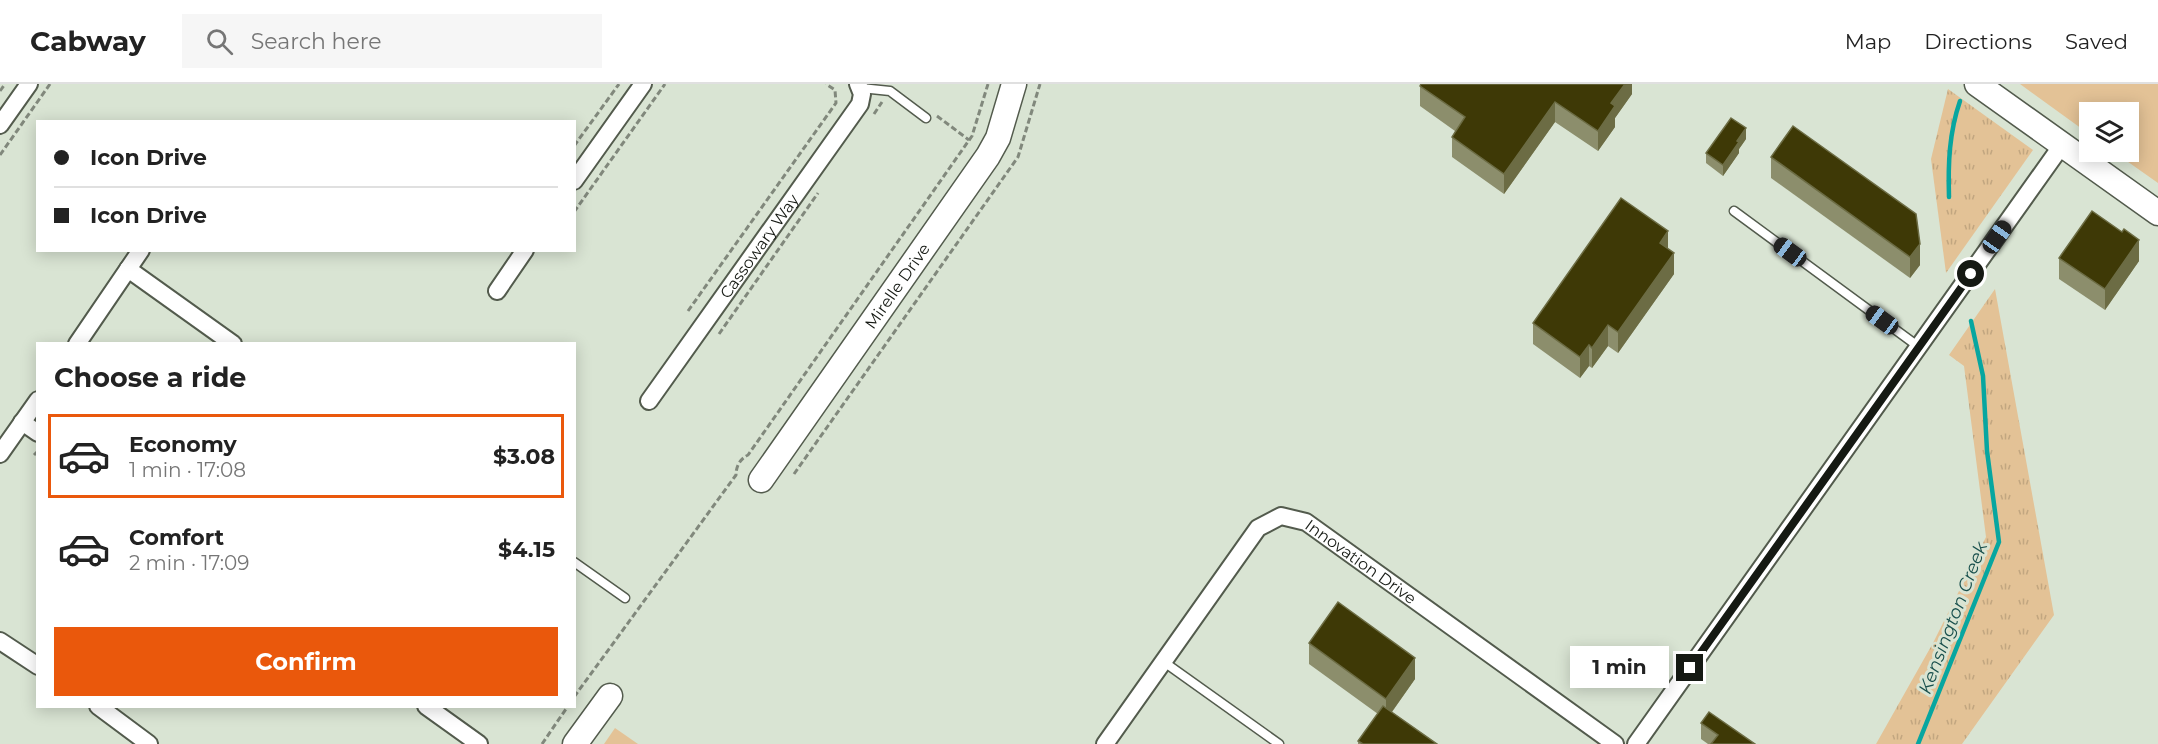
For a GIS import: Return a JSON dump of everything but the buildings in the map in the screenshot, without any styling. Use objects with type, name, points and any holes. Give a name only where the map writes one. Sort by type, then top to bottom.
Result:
[{"type":"street","points":[[0,125],[29,84]]},
{"type":"street","points":[[576,178],[643,84]]},
{"type":"street","name":"Mirelle Drive","points":[[761,480],[988,156],[998,138],[1014,84]]},
{"type":"street","points":[[1977,84],[2158,213]]},
{"type":"street","name":"Cassowary Way","points":[[650,401],[860,104],[862,100],[860,86]]},
{"type":"street","points":[[1636,744],[2062,145]]},
{"type":"street","points":[[78,342],[140,252]]},
{"type":"street","points":[[497,291],[524,252]]},
{"type":"street","points":[[128,269],[230,342]]},
{"type":"street","points":[[0,454],[36,403]]},
{"type":"street","points":[[22,422],[36,432]]},
{"type":"street","name":"Innovation Drive","points":[[1105,744],[1258,528],[1281,516],[1306,522],[1615,744]]},
{"type":"street","points":[[0,641],[36,665]]},
{"type":"street","points":[[575,744],[610,696]]},
{"type":"street","points":[[101,708],[149,744]]},
{"type":"street","points":[[430,708],[479,744]]},
{"type":"lane","name":"Cassowary Way","points":[[860,86],[890,91]]},
{"type":"lane","points":[[890,91],[926,118]]},
{"type":"lane","points":[[1734,211],[1919,347]]},
{"type":"lane","points":[[576,563],[625,598]]},
{"type":"lane","points":[[1164,662],[1279,744]]},
{"type":"path","points":[[0,91],[5,84]]},
{"type":"path","points":[[0,155],[50,84]]},
{"type":"path","points":[[576,143],[619,84]]},
{"type":"path","points":[[576,209],[665,84]]},
{"type":"path","points":[[688,311],[836,103],[835,90],[826,84]]},
{"type":"path","points":[[576,694],[736,475],[736,468],[742,458],[748,455],[972,136],[988,84]]},
{"type":"path","points":[[794,474],[1018,157],[1040,84]]},
{"type":"path","points":[[869,120],[890,91]]},
{"type":"path","points":[[719,334],[821,188]]},
{"type":"path","points":[[542,744],[567,708]]},
{"type":"green space","points":[[2020,84],[2158,84],[2158,183],[2128,162],[2139,162],[2139,102],[2079,102],[2079,127]]},
{"type":"green space","points":[[1948,89],[2033,150],[1946,273],[1931,159]]},
{"type":"green space","points":[[1995,289],[2054,615],[1962,744],[1876,744],[1933,643],[1986,537],[1964,366],[1949,355]]},
{"type":"green space","points":[[615,728],[638,744],[604,744]]},
{"type":"waterway","points":[[1949,197],[1950,149],[1960,101]]},
{"type":"waterway","name":"Kensington Creek","points":[[1918,744],[1999,542],[1987,451],[1983,376],[1971,321]]},
{"type":"route","points":[[1690,668],[1971,274]]}]
